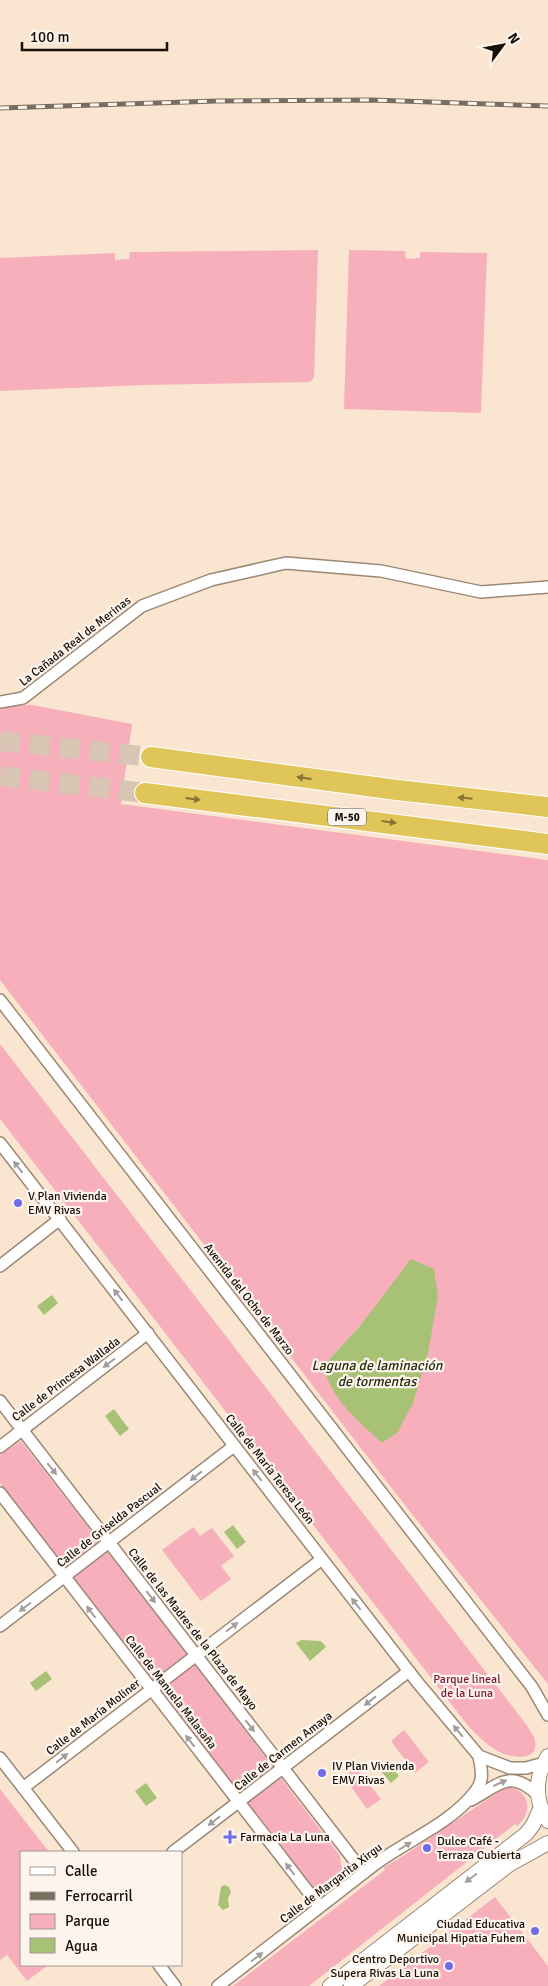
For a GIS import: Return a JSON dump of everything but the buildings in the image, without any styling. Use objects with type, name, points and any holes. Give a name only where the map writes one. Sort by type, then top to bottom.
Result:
[{"type":"highway","points":[[151,757],[548,808]]},
{"type":"highway","name":"M-50","points":[[145,793],[548,844]]},
{"type":"highway","points":[[498,802],[548,802]]},
{"type":"street","name":"La Cañada Real de Merinas","points":[[0,702],[23,698],[142,606],[211,580],[286,563],[381,571],[481,592],[548,587]]},
{"type":"street","name":"Avenida del Ocho de Marzo","points":[[0,1000],[532,1687],[548,1715]]},
{"type":"street","name":"Calle de María Teresa León","points":[[0,1143],[409,1671],[479,1756],[510,1768],[526,1768],[546,1760]]},
{"type":"street","points":[[0,1266],[60,1219]]},
{"type":"street","name":"Calle de Princesa Wallada","points":[[0,1447],[148,1334]]},
{"type":"street","name":"Calle de las Madres de la Plaza de Mayo","points":[[0,1401],[364,1874]]},
{"type":"street","name":"Calle de Griselda Pascual","points":[[0,1626],[234,1446]]},
{"type":"street","name":"Calle de Manuela Malasaña","points":[[0,1494],[320,1907]]},
{"type":"street","name":"Calle de María Moliner","points":[[23,1788],[322,1559]]},
{"type":"street","name":"Calle de Carmen Amaya","points":[[174,1851],[409,1671]]},
{"type":"street","name":"Avenida del Ocho de Marzo","points":[[532,1687],[548,1702]]},
{"type":"street","name":"Calle de Margarita Xirgu","points":[[463,1805],[477,1790],[482,1779],[479,1756]]},
{"type":"street","points":[[0,1758],[72,1851]]},
{"type":"street","points":[[330,1986],[534,1826],[539,1801],[539,1778],[546,1760]]},
{"type":"street","name":"Calle de Margarita Xirgu","points":[[218,1986],[364,1874],[426,1833],[463,1805],[498,1784],[509,1780],[527,1785],[539,1801]]},
{"type":"street","points":[[539,1801],[548,1820]]},
{"type":"street","points":[[351,1986],[510,1864],[548,1843]]},
{"type":"street","points":[[160,1966],[175,1986]]},
{"type":"green space","points":[[318,250],[314,378],[310,382],[144,385],[0,391],[0,258],[115,253],[115,260],[129,259],[130,252]]},
{"type":"green space","points":[[349,250],[405,251],[406,259],[420,258],[420,252],[487,253],[481,413],[344,409]]},
{"type":"green space","points":[[32,705],[132,724],[121,804],[548,860],[548,1684],[404,1504],[0,980],[0,706]],"holes":[[[360,1326],[397,1433],[382,1443],[324,1365]]]},
{"type":"green space","name":"Parque lineal de la Luna","points":[[0,1044],[526,1724],[533,1734],[535,1741],[535,1748],[532,1753],[521,1757],[501,1753],[492,1748],[469,1727],[0,1119]]},
{"type":"green space","points":[[21,1441],[185,1651],[340,1856],[341,1865],[349,1878],[326,1896],[318,1894],[0,1483],[0,1455]]},
{"type":"green space","points":[[193,1527],[200,1536],[212,1528],[234,1556],[221,1566],[231,1579],[201,1601],[162,1550]]},
{"type":"green space","points":[[404,1730],[429,1762],[415,1773],[391,1741]]},
{"type":"green space","points":[[356,1767],[381,1799],[367,1809],[344,1777]]},
{"type":"green space","points":[[511,1787],[522,1794],[527,1804],[525,1815],[517,1826],[515,1824],[309,1986],[233,1986],[385,1870],[384,1867],[405,1855],[504,1788]]},
{"type":"green space","points":[[0,1789],[48,1851],[20,1851],[20,1966],[47,1966],[27,1981],[7,1955],[0,1960]]},
{"type":"green space","points":[[495,1897],[548,1966],[548,1986],[379,1986]]},
{"type":"water","name":"Laguna de laminación de tormentas","points":[[411,1259],[434,1269],[438,1296],[428,1353],[413,1403],[397,1433],[382,1443],[355,1418],[338,1398],[327,1377],[324,1365],[360,1326]]},
{"type":"water","points":[[52,1295],[58,1303],[44,1315],[37,1306]]},
{"type":"water","points":[[114,1409],[129,1429],[120,1436],[105,1416]]},
{"type":"water","points":[[233,1525],[246,1542],[237,1549],[224,1532]]},
{"type":"water","points":[[301,1640],[321,1641],[326,1647],[310,1661],[296,1643]]},
{"type":"water","points":[[46,1671],[52,1679],[36,1691],[30,1683]]},
{"type":"water","points":[[387,1761],[399,1776],[391,1783],[378,1768]]},
{"type":"water","points":[[146,1783],[157,1798],[146,1806],[135,1791]]},
{"type":"water","points":[[224,1885],[229,1887],[231,1892],[228,1899],[229,1907],[223,1910],[218,1905],[221,1887]]},
{"type":"tunnel","points":[[0,741],[151,757]]},
{"type":"tunnel","points":[[0,776],[145,793]]},
{"type":"railway","points":[[0,108],[217,101],[372,100],[548,106]]},
{"type":"place","name":"V Plan Vivienda EMV Rivas","points":[[18,1203]]},
{"type":"place","name":"IV Plan Vivienda EMV Rivas","points":[[322,1773]]},
{"type":"place","name":"Farmacia La Luna","points":[[230,1837]]},
{"type":"place","name":"Dulce Café - Terraza Cubierta","points":[[427,1848]]},
{"type":"place","name":"Ciudad Educativa Municipal Hipatia Fuhem","points":[[535,1931]]},
{"type":"place","name":"Centro Deportivo Supera Rivas La Luna","points":[[449,1966]]}]
